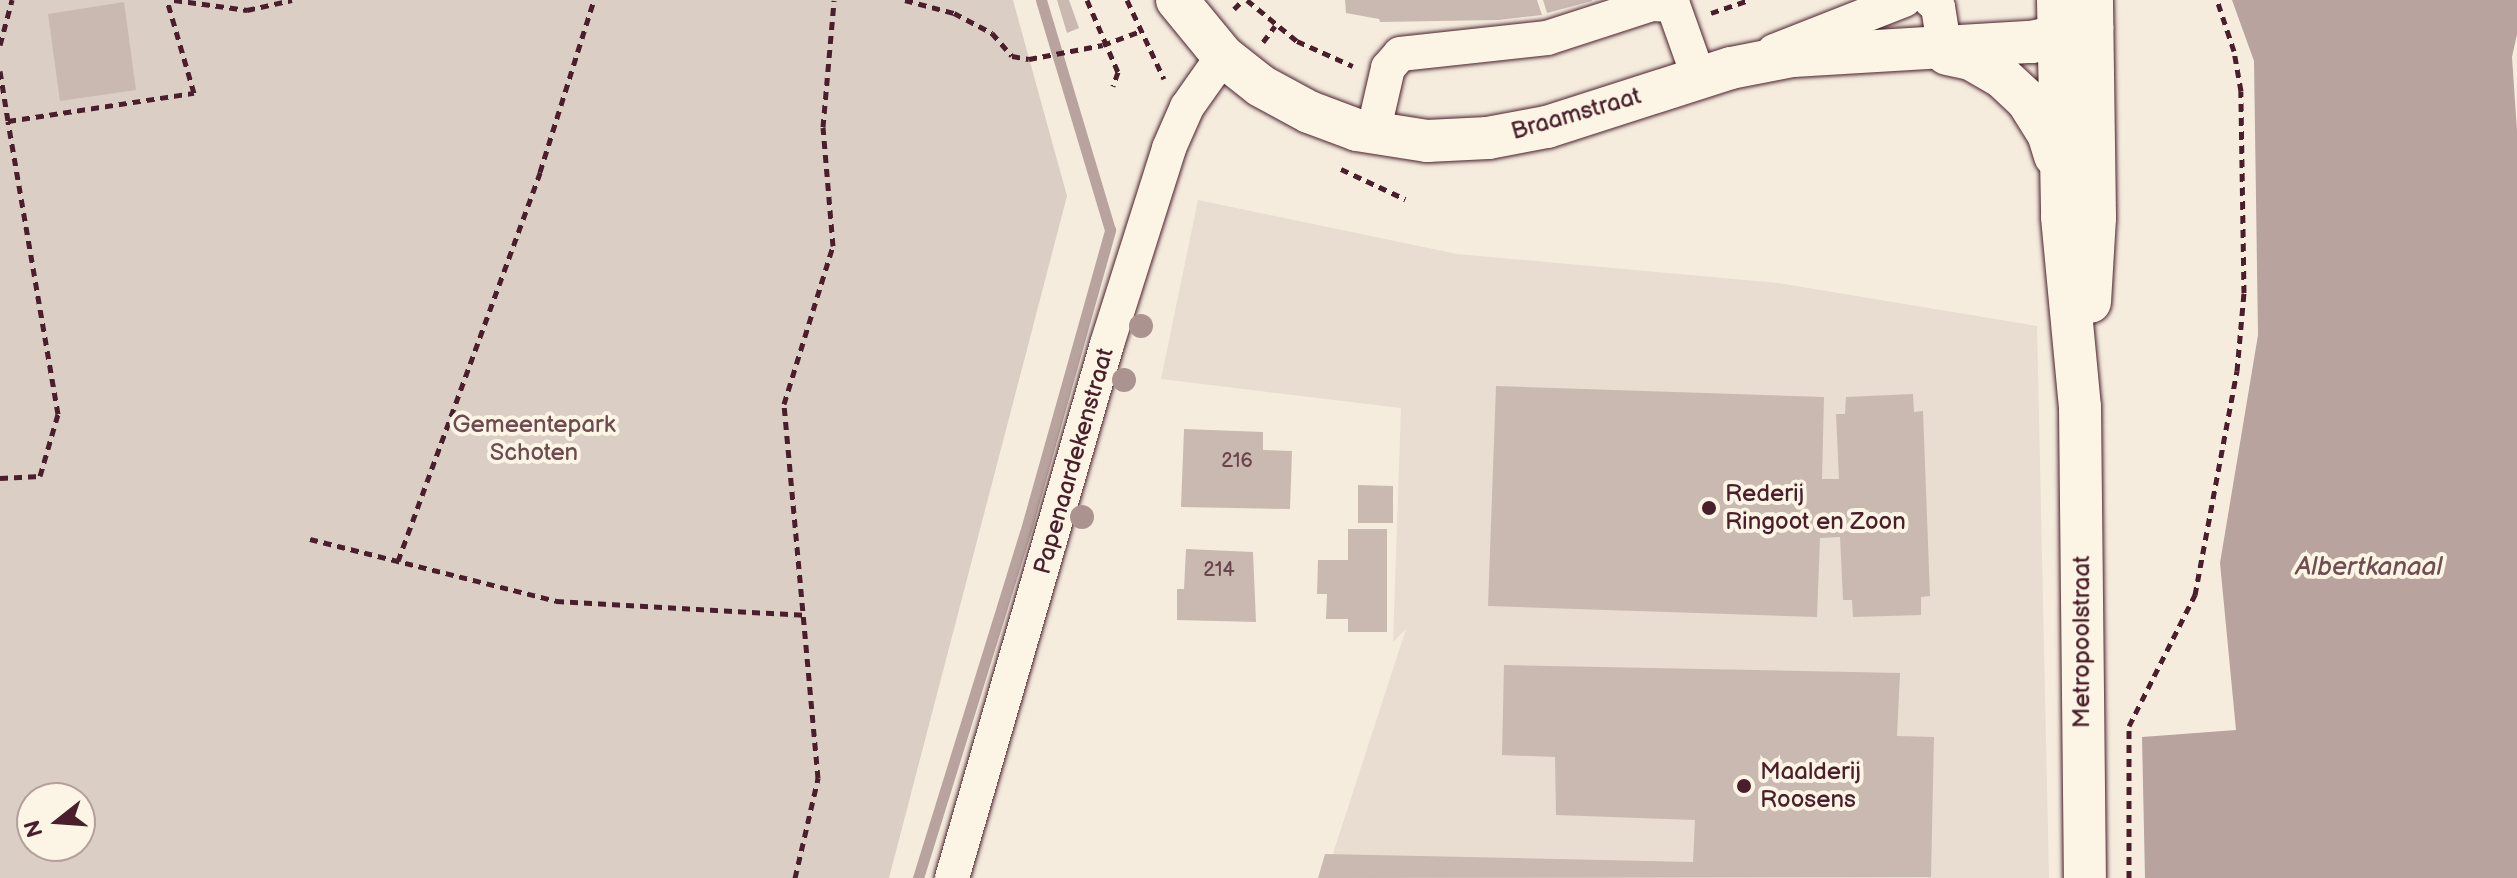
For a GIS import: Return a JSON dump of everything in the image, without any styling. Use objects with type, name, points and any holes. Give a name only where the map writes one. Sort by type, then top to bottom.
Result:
[{"type":"street","name":"Braamstraat","points":[[1177,0],[1223,56],[1261,86],[1309,112],[1373,133],[1427,141],[1488,138],[1547,127],[1715,73],[1904,0]]},
{"type":"street","points":[[1925,49],[1942,32],[1938,7],[1930,0]]},
{"type":"street","points":[[1373,133],[1388,68],[1400,54],[1547,38],[1652,4],[1673,5],[1715,73]]},
{"type":"street","name":"Braamstraat","points":[[1715,73],[1809,54],[1925,49],[2075,16]]},
{"type":"street","points":[[2059,172],[2075,16]]},
{"type":"street","name":"Metropoolstraat","points":[[2075,16],[2095,217],[2080,407]]},
{"type":"street","points":[[1925,49],[1971,59],[2001,76],[2027,100],[2048,133],[2059,172]]},
{"type":"street","name":"Papenaardekenstraat","points":[[952,878],[1107,344],[1169,148],[1187,107],[1223,56]]},
{"type":"street","name":"Metropoolstraat","points":[[2059,172],[2080,407],[2085,878]]},
{"type":"path","points":[[0,45],[12,0]]},
{"type":"path","points":[[8,121],[194,93],[167,0]]},
{"type":"path","points":[[174,0],[247,10],[292,0]]},
{"type":"path","points":[[398,561],[540,172],[594,0]]},
{"type":"path","points":[[795,878],[818,778],[784,404],[833,246],[823,127],[834,0]]},
{"type":"path","points":[[905,0],[954,13],[992,33],[1012,56],[1034,59],[1071,49],[1106,45],[1141,31]]},
{"type":"path","points":[[1087,0],[1118,72],[1113,86]]},
{"type":"path","points":[[1127,0],[1167,86],[1187,107]]},
{"type":"path","points":[[1247,0],[1275,26]]},
{"type":"path","points":[[2129,878],[2129,726],[2195,595],[2237,371],[2244,293],[2241,91],[2234,51],[2217,0]]},
{"type":"path","points":[[0,71],[58,414],[40,476],[0,478]]},
{"type":"path","points":[[310,539],[556,601],[804,615]]},
{"type":"shaded area","points":[[1198,200],[1457,254],[1778,283],[2037,326],[2049,878],[1325,878],[1406,629],[1393,642],[1401,408],[1161,379]]},
{"type":"green space","name":"Gemeentepark Schoten","points":[[0,0],[1013,0],[1067,196],[889,878],[0,878]]},
{"type":"water","name":"Albertkanaal","points":[[2232,0],[2517,0],[2517,34],[2512,57],[2517,131],[2517,878],[2145,878],[2142,737],[2236,730],[2220,563],[2258,335],[2254,61]]},
{"type":"building","points":[[1057,0],[1069,0],[1079,28],[1067,33]]},
{"type":"building","points":[[1345,0],[1537,0],[1542,15],[1498,20],[1380,22],[1379,19],[1346,13]]},
{"type":"building","points":[[1543,0],[1592,0],[1592,1],[1547,13]]},
{"type":"building","points":[[124,2],[136,90],[60,101],[48,14]]},
{"type":"building","name":"Rederij Ringoot en Zoon","points":[[1496,386],[1824,397],[1822,479],[1839,479],[1836,414],[1845,414],[1846,397],[1913,394],[1914,412],[1923,411],[1930,596],[1921,597],[1921,615],[1853,617],[1852,600],[1843,600],[1840,537],[1820,538],[1817,617],[1488,606]]},
{"type":"building","points":[[1184,429],[1263,432],[1263,450],[1292,451],[1290,509],[1181,507]]},
{"type":"building","points":[[1358,485],[1393,486],[1393,523],[1358,523]]},
{"type":"building","points":[[1348,529],[1387,529],[1387,632],[1348,632],[1348,619],[1326,619],[1327,594],[1317,594],[1318,560],[1348,560]]},
{"type":"building","points":[[1186,549],[1253,552],[1256,622],[1177,620],[1177,589],[1184,589]]},
{"type":"building","name":"Maalderij Roosens","points":[[1504,665],[1900,673],[1897,736],[1934,737],[1931,877],[1318,878],[1325,854],[1693,862],[1695,820],[1556,815],[1555,757],[1502,755]]},
{"type":"waterway","points":[[918,878],[1025,533],[1110,230],[1041,0]]},
{"type":"place","name":"Rederij Ringoot en Zoon","points":[[1709,508]]},
{"type":"place","name":"Maalderij Roosens","points":[[1744,786]]}]
